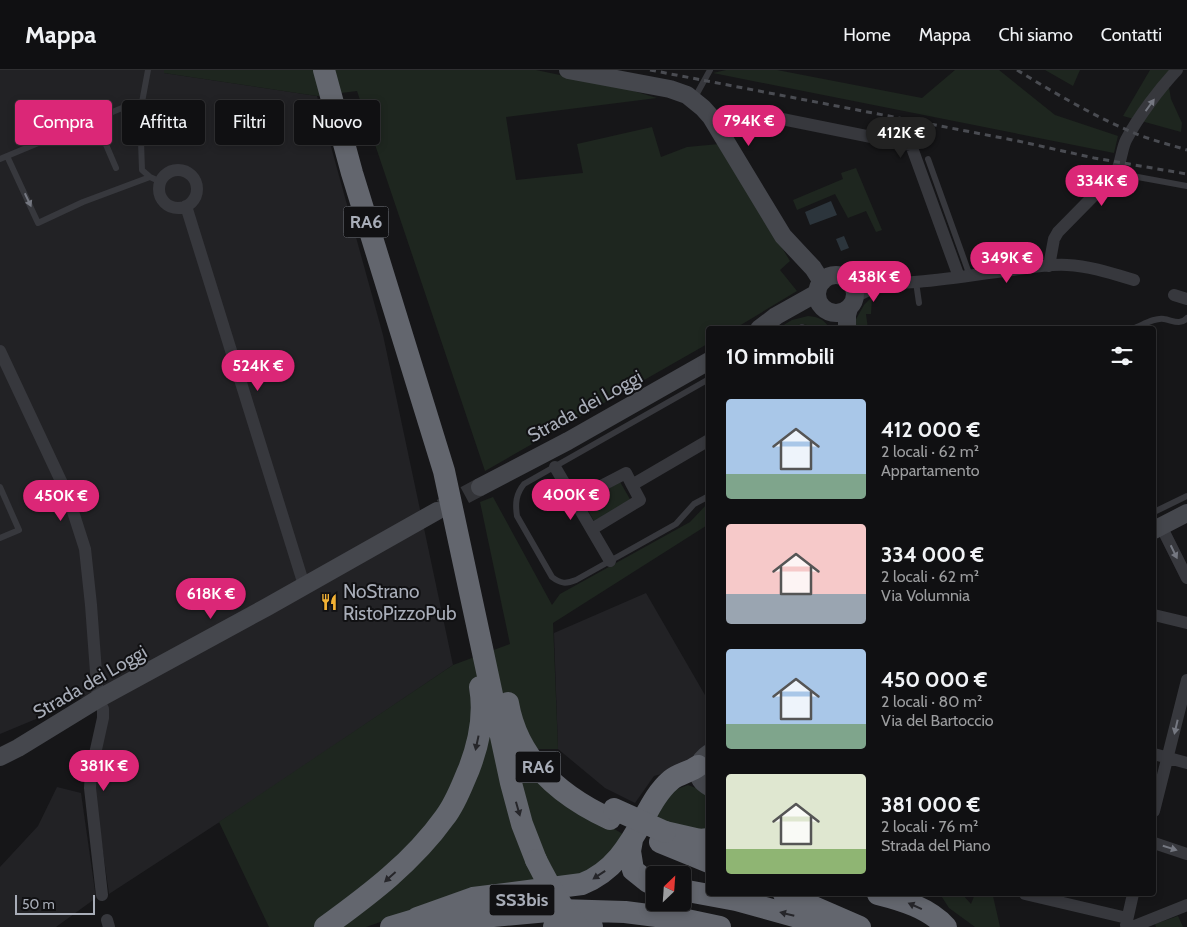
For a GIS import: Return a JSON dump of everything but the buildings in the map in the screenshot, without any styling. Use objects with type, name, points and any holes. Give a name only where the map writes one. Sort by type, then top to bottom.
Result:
[{"type":"highway","name":"RA6","points":[[324,70],[352,172],[418,371]]},
{"type":"highway","name":"RA6","points":[[337,70],[444,470],[464,532],[493,691],[554,772],[612,814],[663,837],[706,860]]},
{"type":"highway","points":[[493,691],[511,783],[522,824],[536,860],[553,893],[578,927]]},
{"type":"highway","points":[[325,927],[370,894],[411,858],[446,816],[462,785],[474,754],[481,722],[493,691]]},
{"type":"highway","points":[[417,918],[473,898],[582,884],[594,879],[623,853],[652,802],[671,780],[704,772]]},
{"type":"highway","name":"RA6","points":[[663,837],[706,850]]},
{"type":"highway","points":[[663,837],[706,839]]},
{"type":"highway","points":[[632,840],[630,851],[633,870],[646,880]]},
{"type":"highway","points":[[691,892],[706,894]]},
{"type":"highway","points":[[714,896],[736,900],[834,927]]},
{"type":"highway","points":[[789,896],[860,927]]},
{"type":"highway","points":[[887,896],[919,907],[939,919],[946,927]]},
{"type":"highway","name":"SS3bis","points":[[391,927],[417,918],[491,903],[555,897],[626,898],[646,901]]},
{"type":"highway","points":[[691,906],[777,927]]},
{"type":"highway","name":"SS3bis","points":[[441,927],[493,916],[558,910],[625,912],[688,920],[720,927]]},
{"type":"highway","points":[[554,927],[592,927]]},
{"type":"street","points":[[568,70],[670,89],[693,100],[711,117],[725,138],[783,236],[835,294],[847,315],[847,326]]},
{"type":"street","points":[[1049,266],[1054,239],[1058,232],[1116,173],[1121,163],[1125,141],[1177,70]]},
{"type":"street","points":[[777,118],[911,145],[965,277]]},
{"type":"street","points":[[178,170],[189,174],[194,177],[198,188],[195,199],[186,206],[174,208],[163,200],[155,179],[178,170]]},
{"type":"street","points":[[186,206],[304,586]]},
{"type":"street","points":[[763,326],[776,316],[835,294],[881,284],[965,277],[1065,265],[1091,267],[1134,280]]},
{"type":"street","points":[[835,294],[881,284]]},
{"type":"street","points":[[835,294],[839,326]]},
{"type":"street","points":[[1174,295],[1187,299]]},
{"type":"street","points":[[0,351],[68,496],[85,549],[98,699],[103,709],[103,718],[91,772],[90,788],[102,895]]},
{"type":"street","name":"Strada dei Loggi","points":[[480,487],[572,448],[706,363]]},
{"type":"street","points":[[632,485],[706,442]]},
{"type":"street","points":[[555,467],[610,561]]},
{"type":"street","points":[[574,500],[626,473],[640,500],[592,529]]},
{"type":"street","name":"Strada dei Loggi","points":[[0,757],[98,699],[437,511]]},
{"type":"street","points":[[1163,520],[1187,578]]},
{"type":"street","points":[[1156,615],[1187,623]]},
{"type":"street","points":[[1156,803],[1187,680]]},
{"type":"street","points":[[1156,755],[1187,762]]},
{"type":"street","points":[[1156,844],[1187,854]]},
{"type":"street","points":[[1032,896],[1133,925],[1187,905]]},
{"type":"street","points":[[1133,896],[1133,925]]},
{"type":"lane","points":[[142,100],[148,70]]},
{"type":"lane","points":[[693,100],[710,70]]},
{"type":"lane","points":[[32,145],[3,157],[38,222],[83,202],[155,179]]},
{"type":"lane","points":[[106,145],[116,168]]},
{"type":"lane","points":[[141,145],[142,170],[155,179]]},
{"type":"lane","points":[[928,159],[965,277]]},
{"type":"lane","points":[[1116,173],[1187,186]]},
{"type":"lane","points":[[916,282],[919,303]]},
{"type":"lane","points":[[1140,326],[1162,318],[1180,322],[1187,318]]},
{"type":"lane","points":[[706,381],[572,448],[555,467],[524,484],[516,498],[517,516],[552,577],[558,582],[566,584],[676,524],[694,504],[706,498]]},
{"type":"lane","points":[[0,487],[19,530],[0,538]]},
{"type":"lane","points":[[1163,520],[1187,496]]},
{"type":"shaded area","points":[[0,70],[164,70],[164,73],[317,96],[318,100],[294,100],[294,145],[331,145],[383,335],[453,665],[258,797],[109,894],[94,788],[105,701],[77,697],[36,719],[0,734]]},
{"type":"shaded area","points":[[164,70],[536,70],[627,89],[657,98],[506,117],[516,180],[583,173],[577,144],[652,127],[661,157],[687,147],[719,144],[790,261],[780,270],[797,291],[739,326],[706,326],[706,345],[485,471],[375,145],[380,145],[380,100],[360,100],[357,91],[317,96],[164,73]]},
{"type":"shaded area","points":[[726,70],[777,70],[922,98],[955,70],[999,70],[1055,115],[1118,136],[1114,153],[713,73]]},
{"type":"shaded area","points":[[1045,70],[1080,70],[1073,86]]},
{"type":"shaded area","points":[[1150,70],[1172,70],[1167,76],[1171,99],[1182,123],[1181,132],[1123,116]]},
{"type":"shaded area","points":[[856,168],[882,230],[876,232],[866,211],[848,218],[835,194],[797,210],[793,200],[843,179],[841,173]]},
{"type":"shaded area","points":[[831,201],[837,215],[810,225],[805,212]]},
{"type":"shaded area","points":[[844,236],[849,248],[841,251],[836,239]]},
{"type":"shaded area","points":[[872,297],[871,314],[866,314],[868,326],[856,326],[855,321],[864,305]]},
{"type":"shaded area","points":[[808,316],[815,317],[821,319],[828,326],[782,326],[792,320]]},
{"type":"shaded area","points":[[619,480],[631,501],[594,521],[582,500]]},
{"type":"shaded area","points":[[493,497],[552,605],[560,594],[690,522],[706,505],[706,526],[553,623],[558,749],[520,749],[551,791],[626,836],[588,877],[470,891],[366,927],[269,927],[219,822],[453,665],[510,644],[480,502]]},
{"type":"shaded area","points":[[646,593],[706,697],[706,748],[688,767],[654,776],[635,803],[605,788],[558,749],[554,633]]},
{"type":"shaded area","points":[[688,785],[706,792],[706,834],[664,824],[654,812],[672,791]]},
{"type":"shaded area","points":[[57,787],[81,793],[96,898],[56,927],[0,927],[0,867],[38,826]]},
{"type":"shaded area","points":[[941,896],[964,896],[971,904],[974,896],[993,896],[1000,927],[975,927],[949,908]]},
{"type":"shaded area","points":[[1178,916],[1183,927],[1156,927],[1155,924]]},
{"type":"tunnel","points":[[441,508],[480,487]]},
{"type":"railway","points":[[650,70],[1018,141],[1094,158],[1187,174]]},
{"type":"railway","points":[[1017,70],[1062,97],[1108,121],[1139,135],[1187,150]]},
{"type":"place","name":"NoStrano RistoPizzoPub","points":[[329,602]]}]
